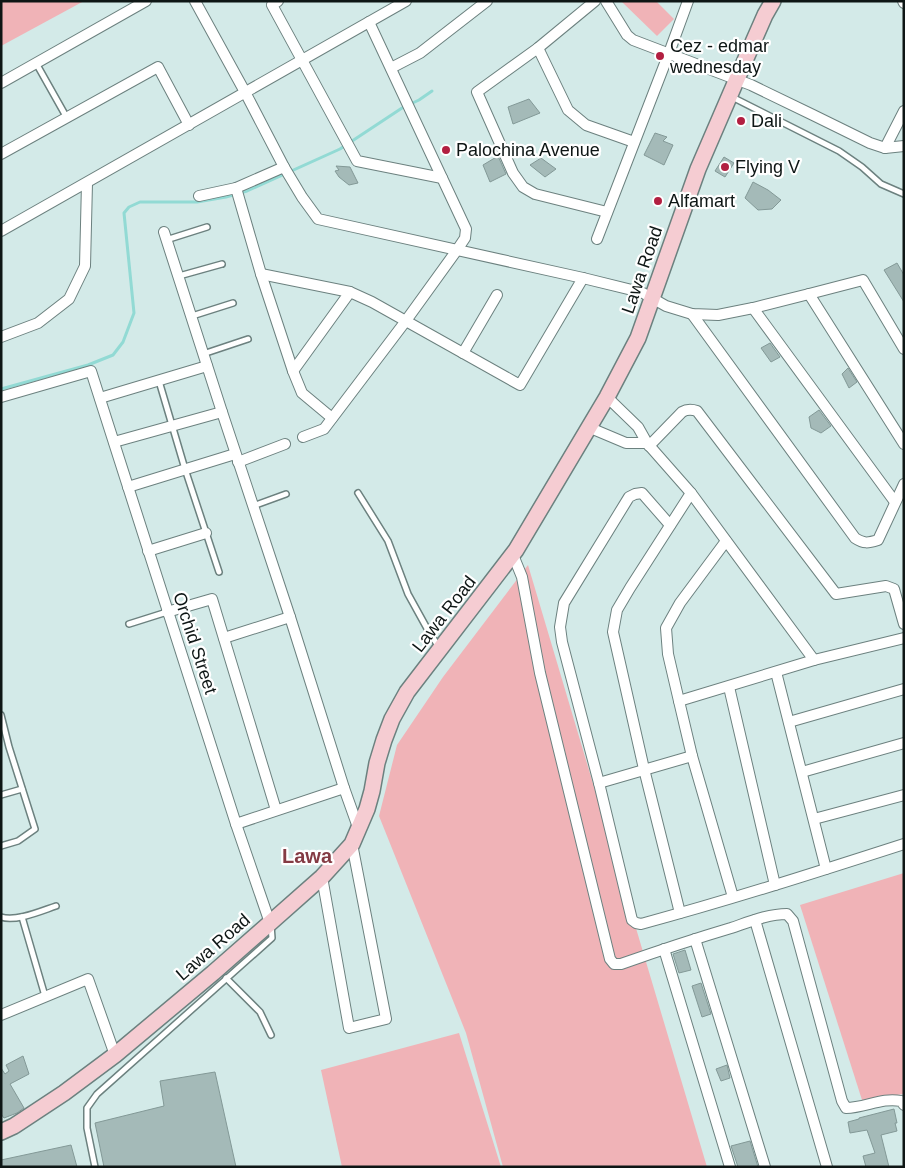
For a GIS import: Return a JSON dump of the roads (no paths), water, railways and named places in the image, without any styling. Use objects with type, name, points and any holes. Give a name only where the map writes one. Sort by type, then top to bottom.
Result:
[{"type":"main road","name":"Lawa Road","points":[[1,1132],[14,1126],[64,1094],[116,1055],[322,877],[352,844],[367,809],[384,740],[392,719],[407,692],[513,555],[607,397],[638,338],[698,169],[736,80],[773,1]]},
{"type":"street","points":[[1,83],[146,1]]},
{"type":"street","points":[[195,1],[246,92],[284,167],[318,219],[643,293],[666,306],[692,314],[718,315],[863,280],[904,349]]},
{"type":"street","points":[[278,1],[272,5],[357,161],[442,178]]},
{"type":"street","points":[[1,232],[406,1]]},
{"type":"street","points":[[391,68],[420,53],[487,1]]},
{"type":"street","points":[[596,1],[538,48],[477,92],[513,173],[523,187],[535,194],[607,212]]},
{"type":"street","points":[[606,1],[627,35],[633,40],[751,86],[870,143],[886,148],[904,146]]},
{"type":"street","points":[[597,239],[688,1]]},
{"type":"street","points":[[303,437],[324,429],[457,250],[464,238],[466,229],[369,22]]},
{"type":"street","points":[[538,48],[568,110],[586,125],[634,142]]},
{"type":"street","points":[[1,154],[158,67],[189,126]]},
{"type":"street","points":[[886,148],[904,111]]},
{"type":"street","points":[[199,196],[236,188],[284,167]]},
{"type":"street","points":[[1,337],[38,323],[70,299],[84,266],[87,183]]},
{"type":"street","points":[[236,188],[261,274],[302,393],[332,418]]},
{"type":"street","points":[[165,236],[359,830]]},
{"type":"street","points":[[261,274],[350,292],[372,302],[520,386],[583,278]]},
{"type":"street","points":[[293,371],[350,292]]},
{"type":"street","points":[[463,353],[496,294]]},
{"type":"street","points":[[810,294],[904,444]]},
{"type":"street","points":[[753,308],[895,502]]},
{"type":"street","points":[[692,314],[855,538],[862,543],[878,540],[904,484]]},
{"type":"street","points":[[100,398],[207,366]]},
{"type":"street","name":"Orchid Street","points":[[1,397],[91,371],[167,612],[270,923]]},
{"type":"street","points":[[607,397],[638,427],[648,444],[691,493],[814,660]]},
{"type":"street","points":[[588,427],[626,443],[648,444],[682,412],[686,410],[697,411],[836,594],[886,586],[890,587],[894,589],[904,624]]},
{"type":"street","points":[[114,442],[222,412]]},
{"type":"street","points":[[128,487],[185,469],[237,458],[285,444]]},
{"type":"street","points":[[670,525],[642,493],[630,497],[564,603],[560,627],[562,642],[632,920],[641,924],[775,885],[904,844]]},
{"type":"street","points":[[680,913],[644,769],[613,632],[617,610],[691,493]]},
{"type":"street","points":[[148,551],[206,533]]},
{"type":"street","points":[[726,541],[680,603],[666,628],[668,654],[692,756],[733,897]]},
{"type":"street","points":[[513,555],[522,577],[540,673],[610,960],[614,964],[621,964],[755,920],[777,914],[787,914],[794,921],[842,1101],[846,1108],[856,1108],[891,1099],[901,1101],[904,1105]]},
{"type":"street","points":[[167,612],[212,599],[276,810]]},
{"type":"street","points":[[224,638],[290,617]]},
{"type":"street","points":[[679,701],[814,660],[904,638]]},
{"type":"street","points":[[776,672],[826,869]]},
{"type":"street","points":[[729,687],[775,885]]},
{"type":"street","points":[[789,722],[904,689]]},
{"type":"street","points":[[802,772],[904,743]]},
{"type":"street","points":[[599,783],[692,756]]},
{"type":"street","points":[[236,824],[344,788]]},
{"type":"street","points":[[814,820],[904,795]]},
{"type":"street","points":[[322,877],[350,1028],[386,1020],[352,844]]},
{"type":"street","points":[[755,920],[827,1167]]},
{"type":"street","points":[[695,939],[765,1167]]},
{"type":"street","points":[[664,949],[730,1167]]},
{"type":"street","points":[[1,1015],[88,979],[116,1055]]},
{"type":"lane","points":[[36,63],[67,118]]},
{"type":"lane","points":[[730,95],[839,151],[882,184],[904,194]]},
{"type":"lane","points":[[165,236],[207,227]]},
{"type":"lane","points":[[179,276],[222,264]]},
{"type":"lane","points":[[192,316],[233,303]]},
{"type":"lane","points":[[203,354],[248,339]]},
{"type":"lane","points":[[159,381],[185,469],[219,572]]},
{"type":"lane","points":[[358,493],[388,541],[408,594],[429,632],[441,648]]},
{"type":"lane","points":[[253,506],[286,494]]},
{"type":"lane","points":[[129,624],[167,612]]},
{"type":"lane","points":[[1,715],[35,830],[18,841],[1,846]]},
{"type":"lane","points":[[1,750],[9,747]]},
{"type":"lane","points":[[1,796],[22,789]]},
{"type":"lane","points":[[1,917],[22,917],[56,906]]},
{"type":"lane","points":[[22,917],[45,996]]},
{"type":"lane","points":[[95,1167],[87,1128],[87,1108],[97,1094],[226,978],[259,951],[272,938],[270,923]]},
{"type":"lane","points":[[226,978],[260,1012],[271,1035]]},
{"type":"waterway","points":[[1,389],[88,365],[113,355],[123,342],[134,313],[124,213],[129,207],[140,202],[197,202],[247,191],[340,149],[402,108],[432,91]]},
{"type":"place","name":"Cez - edmar wednesday","points":[[660,56]]},
{"type":"place","name":"Dali","points":[[741,121]]},
{"type":"place","name":"Palochina Avenue","points":[[446,150]]},
{"type":"place","name":"Flying V","points":[[725,167]]},
{"type":"place","name":"Alfamart","points":[[658,201]]},
{"type":"district","name":"Lawa","points":[[307,856]]}]
